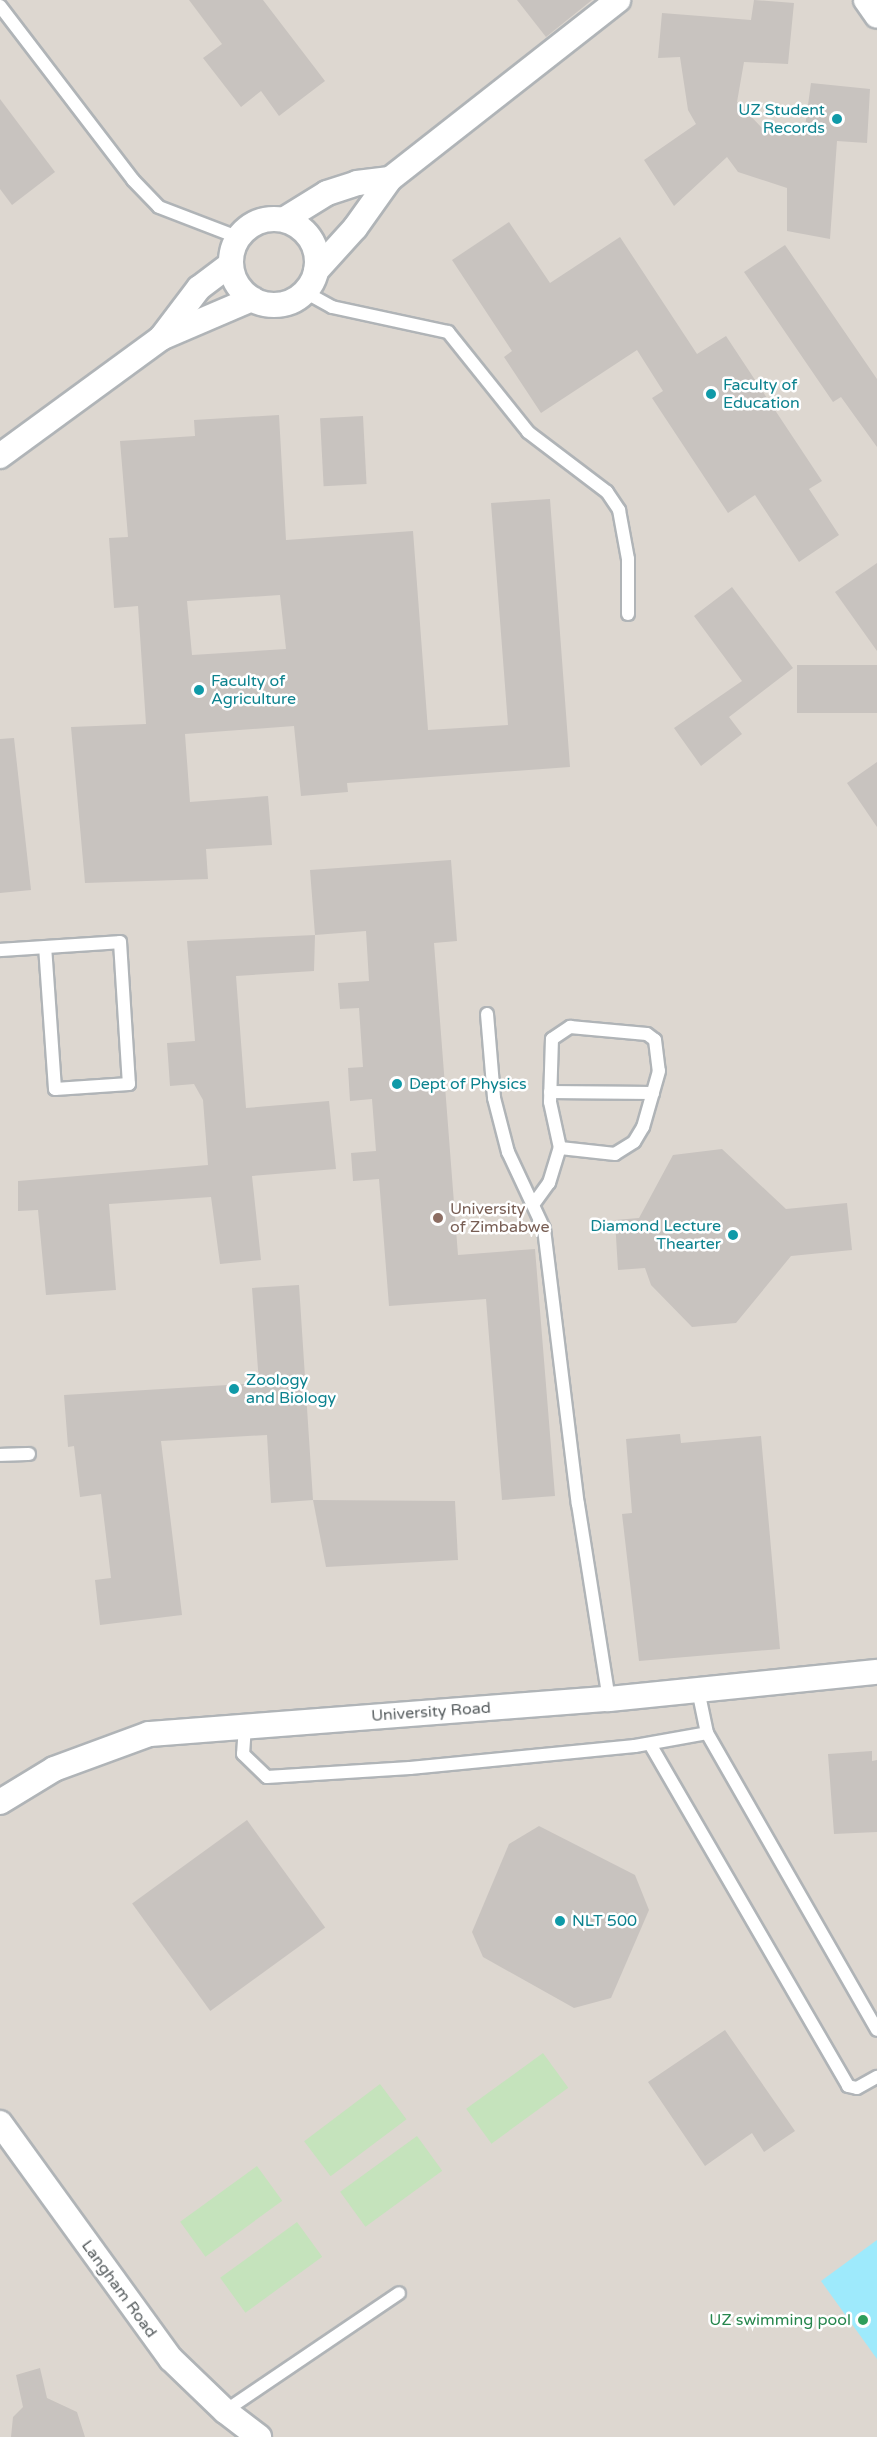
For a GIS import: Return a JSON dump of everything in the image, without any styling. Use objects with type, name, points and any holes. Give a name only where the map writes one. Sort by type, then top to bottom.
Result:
[{"type":"street","points":[[390,179],[357,183],[327,193],[285,219],[267,219],[237,237],[230,265],[240,288],[252,299],[275,305],[305,292],[316,270],[355,228],[390,179],[618,0]]},
{"type":"street","points":[[866,0],[877,16]]},
{"type":"street","points":[[285,219],[310,239],[316,270]]},
{"type":"street","points":[[161,338],[199,288],[230,265]]},
{"type":"street","points":[[0,456],[161,338],[252,299]]},
{"type":"street","name":"University Road","points":[[0,1802],[54,1769],[149,1734],[609,1699],[877,1672]]},
{"type":"street","name":"Langham Road","points":[[0,2123],[137,2316],[171,2359],[225,2411],[260,2437]]},
{"type":"lane","points":[[0,6],[133,180],[159,207],[237,237]]},
{"type":"lane","points":[[305,292],[332,307],[448,332],[528,432],[607,492],[619,510],[628,559],[628,614]]},
{"type":"lane","points":[[0,950],[45,947],[120,942],[129,1084],[55,1089],[45,947]]},
{"type":"lane","points":[[487,1014],[494,1098],[508,1152],[535,1202],[544,1228],[578,1504],[609,1699]]},
{"type":"lane","points":[[535,1202],[549,1184],[560,1148],[550,1092],[548,1048],[552,1039],[570,1027],[647,1034],[659,1052],[653,1093],[643,1127],[624,1150],[602,1155],[560,1148]]},
{"type":"lane","points":[[550,1092],[653,1093]]},
{"type":"lane","points":[[0,1455],[29,1454]]},
{"type":"lane","points":[[698,1690],[707,1733],[877,2030]]},
{"type":"lane","points":[[245,1726],[243,1754],[267,1777],[650,1744],[707,1733]]},
{"type":"lane","points":[[650,1744],[848,2086],[869,2084],[877,2077]]},
{"type":"lane","points":[[225,2411],[399,2293]]},
{"type":"shaded area","name":"University of Zimbabwe","points":[[0,0],[877,0],[877,2437],[0,2437]]},
{"type":"green space","points":[[543,2053],[568,2088],[491,2144],[466,2109]]},
{"type":"green space","points":[[380,2084],[406,2119],[331,2176],[304,2141]]},
{"type":"green space","points":[[417,2136],[442,2171],[365,2227],[340,2192]]},
{"type":"green space","points":[[257,2166],[282,2201],[205,2257],[180,2222]]},
{"type":"green space","points":[[297,2222],[322,2257],[245,2313],[220,2278]]},
{"type":"water","name":"UZ swimming pool","points":[[877,2240],[877,2359],[821,2281]]},
{"type":"building","points":[[189,0],[263,0],[325,81],[279,116],[261,91],[241,107],[203,58],[222,44]]},
{"type":"building","points":[[517,0],[592,0],[546,37]]},
{"type":"building","name":"UZ Student Records","points":[[754,0],[794,3],[788,64],[744,62],[737,102],[765,131],[784,134],[805,127],[811,83],[870,89],[867,143],[837,141],[830,239],[787,231],[787,188],[738,172],[727,157],[674,206],[644,160],[696,124],[688,110],[680,57],[658,58],[662,13],[751,20]]},
{"type":"building","points":[[0,99],[55,172],[12,205],[0,189]]},
{"type":"building","name":"Faculty of Education","points":[[509,222],[550,283],[620,237],[697,354],[726,336],[822,481],[809,489],[839,535],[799,562],[755,495],[728,513],[652,398],[663,391],[637,350],[541,413],[504,357],[512,351],[452,260]]},
{"type":"building","points":[[785,245],[877,379],[877,447],[841,397],[833,402],[744,272]]},
{"type":"building","name":"Faculty of Agriculture","points":[[279,415],[286,540],[413,531],[428,730],[508,725],[491,503],[550,499],[570,767],[347,783],[348,792],[301,796],[294,726],[185,734],[190,802],[268,796],[272,845],[206,849],[208,879],[85,883],[71,727],[146,724],[138,606],[114,608],[109,538],[128,537],[120,441],[195,436],[194,420]],"holes":[[[280,595],[286,649],[192,655],[187,601]]]},
{"type":"building","points":[[363,416],[367,484],[324,486],[320,418]]},
{"type":"building","points":[[877,563],[877,651],[835,592]]},
{"type":"building","points":[[732,587],[793,668],[729,717],[742,734],[701,766],[674,728],[742,681],[694,616]]},
{"type":"building","points":[[797,665],[877,665],[877,713],[797,713]]},
{"type":"building","points":[[14,738],[31,890],[0,893],[0,739]]},
{"type":"building","points":[[877,762],[877,827],[847,783]]},
{"type":"building","name":"Dept of Physics","points":[[451,860],[457,941],[434,943],[458,1255],[535,1249],[555,1496],[502,1500],[486,1299],[389,1306],[379,1179],[353,1181],[351,1153],[376,1151],[372,1099],[350,1101],[348,1068],[363,1067],[359,1008],[340,1009],[338,983],[369,981],[366,931],[315,935],[310,870]]},
{"type":"building","points":[[315,935],[314,971],[236,976],[246,1108],[329,1101],[336,1169],[252,1176],[261,1260],[220,1264],[211,1197],[109,1204],[116,1290],[46,1295],[38,1210],[18,1211],[18,1181],[208,1165],[203,1100],[194,1084],[170,1086],[167,1043],[195,1041],[187,941]]},
{"type":"building","name":"Diamond Lecture Thearter","points":[[722,1149],[786,1209],[847,1203],[852,1250],[791,1256],[736,1323],[692,1327],[651,1285],[645,1268],[618,1270],[615,1220],[639,1218],[673,1155]]},
{"type":"building","points":[[299,1285],[313,1500],[271,1503],[267,1435],[161,1441],[182,1615],[100,1625],[95,1580],[111,1578],[101,1494],[80,1497],[74,1446],[68,1447],[64,1395],[259,1383],[252,1288]]},
{"type":"building","points":[[680,1434],[681,1443],[761,1436],[780,1649],[639,1661],[622,1514],[632,1513],[626,1439]]},
{"type":"building","points":[[313,1500],[455,1501],[458,1560],[326,1567]]},
{"type":"building","points":[[872,1751],[872,1761],[877,1760],[877,1832],[834,1834],[828,1754]]},
{"type":"building","points":[[247,1820],[325,1928],[210,2011],[132,1903]]},
{"type":"building","name":"NLT 500","points":[[539,1826],[635,1875],[649,1910],[611,1998],[574,2008],[483,1957],[472,1932],[509,1844]]},
{"type":"building","points":[[725,2030],[795,2131],[764,2152],[752,2133],[705,2166],[648,2082]]},
{"type":"building","points":[[40,2368],[47,2398],[77,2412],[85,2437],[11,2437],[13,2417],[23,2407],[16,2375]]},
{"type":"place","name":"UZ Student Records","points":[[837,119]]},
{"type":"place","name":"Faculty of Education","points":[[711,394]]},
{"type":"place","name":"Faculty of Agriculture","points":[[199,690]]},
{"type":"place","name":"Dept of Physics","points":[[397,1084]]},
{"type":"place","name":"University of Zimbabwe","points":[[438,1218]]},
{"type":"place","name":"Diamond Lecture Thearter","points":[[733,1235]]},
{"type":"place","name":"Zoology and Biology","points":[[234,1389]]},
{"type":"place","name":"NLT 500","points":[[560,1921]]},
{"type":"place","name":"UZ swimming pool","points":[[863,2320]]}]
